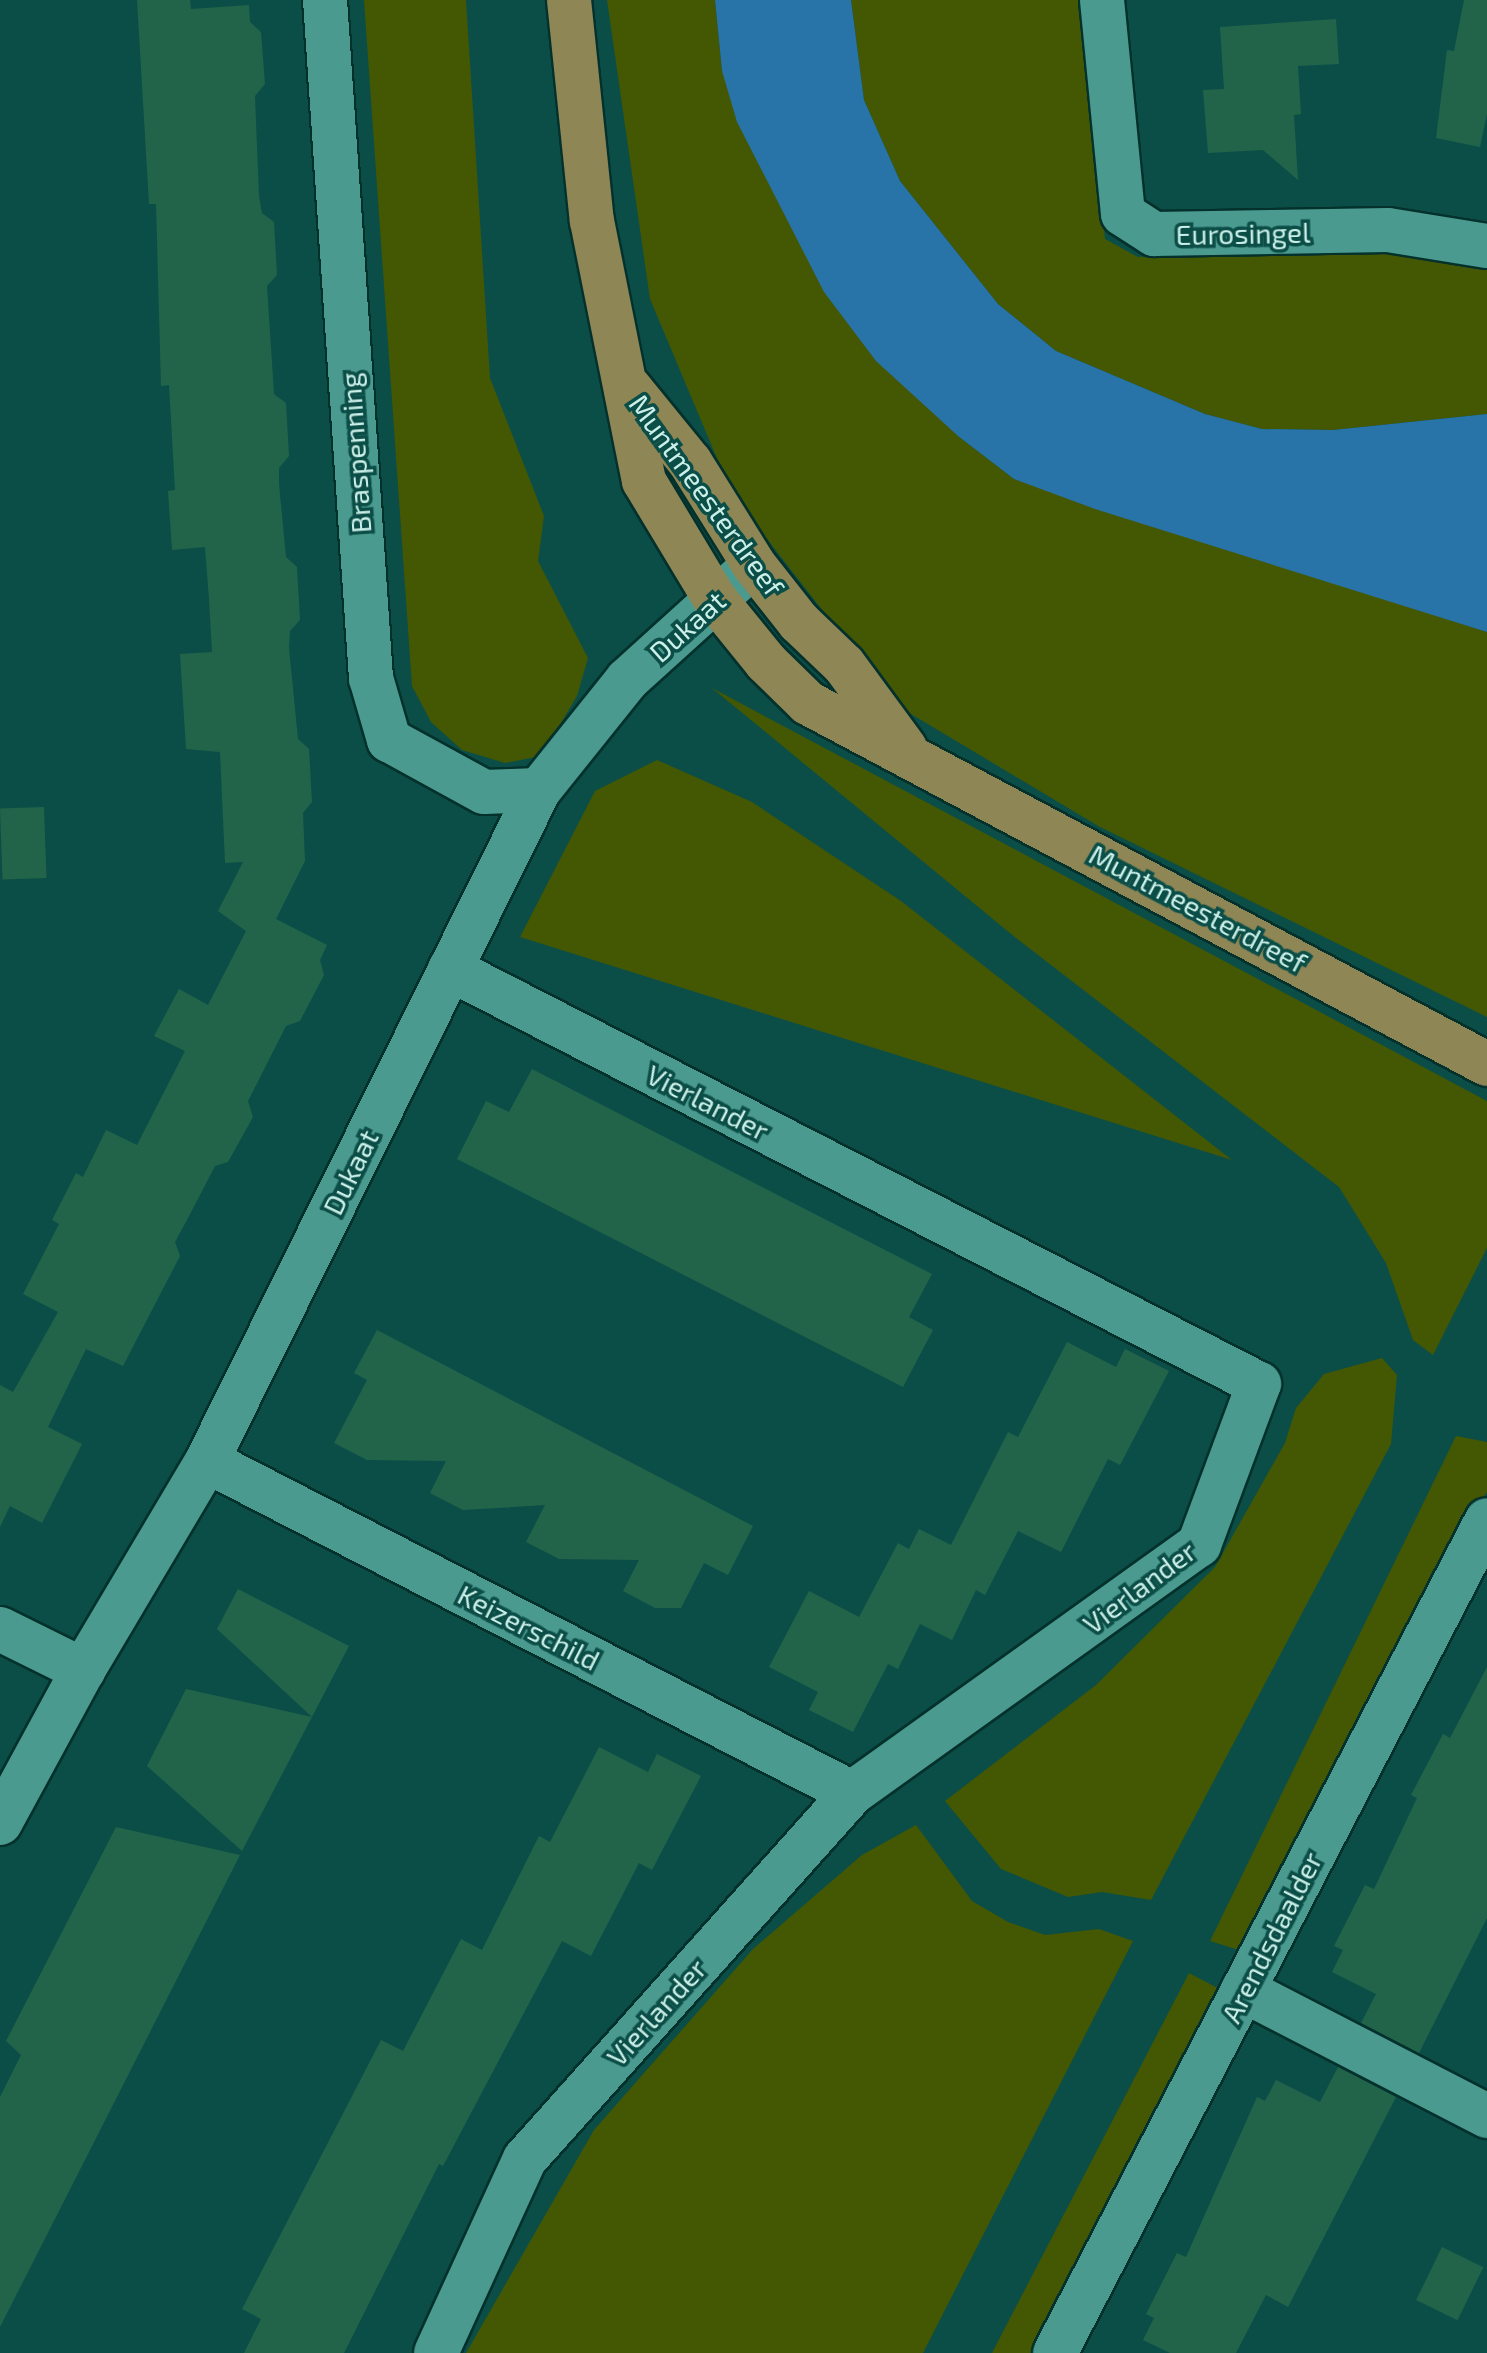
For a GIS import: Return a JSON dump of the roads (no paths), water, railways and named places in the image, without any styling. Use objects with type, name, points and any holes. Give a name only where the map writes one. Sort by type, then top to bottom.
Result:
[{"type":"main road","name":"Muntmeesterdreef","points":[[569,0],[592,221],[628,385],[644,481],[715,599],[808,703],[908,753],[1487,1064]]},
{"type":"main road","name":"Muntmeesterdreef","points":[[628,385],[690,462],[754,565],[799,622],[844,665],[908,753]]},
{"type":"street","name":"Braspenning","points":[[325,0],[371,678],[389,740],[484,792],[539,790]]},
{"type":"street","name":"Eurosingel","points":[[1102,0],[1123,214],[1154,234],[1388,230],[1487,246]]},
{"type":"street","name":"Dukaat","points":[[0,1823],[83,1670],[207,1461],[539,790],[627,680],[754,565]]},
{"type":"street","name":"Vierlander","points":[[436,2353],[525,2159],[852,1793],[1199,1545],[1259,1384],[450,969]]},
{"type":"street","name":"Keizerschild","points":[[207,1461],[852,1793]]},
{"type":"street","name":"Arendsdaalder","points":[[1055,2353],[1487,1520]]},
{"type":"street","points":[[0,1629],[83,1670]]},
{"type":"street","points":[[1243,1990],[1487,2116]]},
{"type":"water","points":[[715,0],[851,0],[864,100],[900,181],[998,304],[1056,351],[1205,414],[1262,429],[1333,430],[1487,414],[1487,632],[1095,509],[1014,479],[958,436],[876,361],[824,292],[737,122],[722,71]]}]
